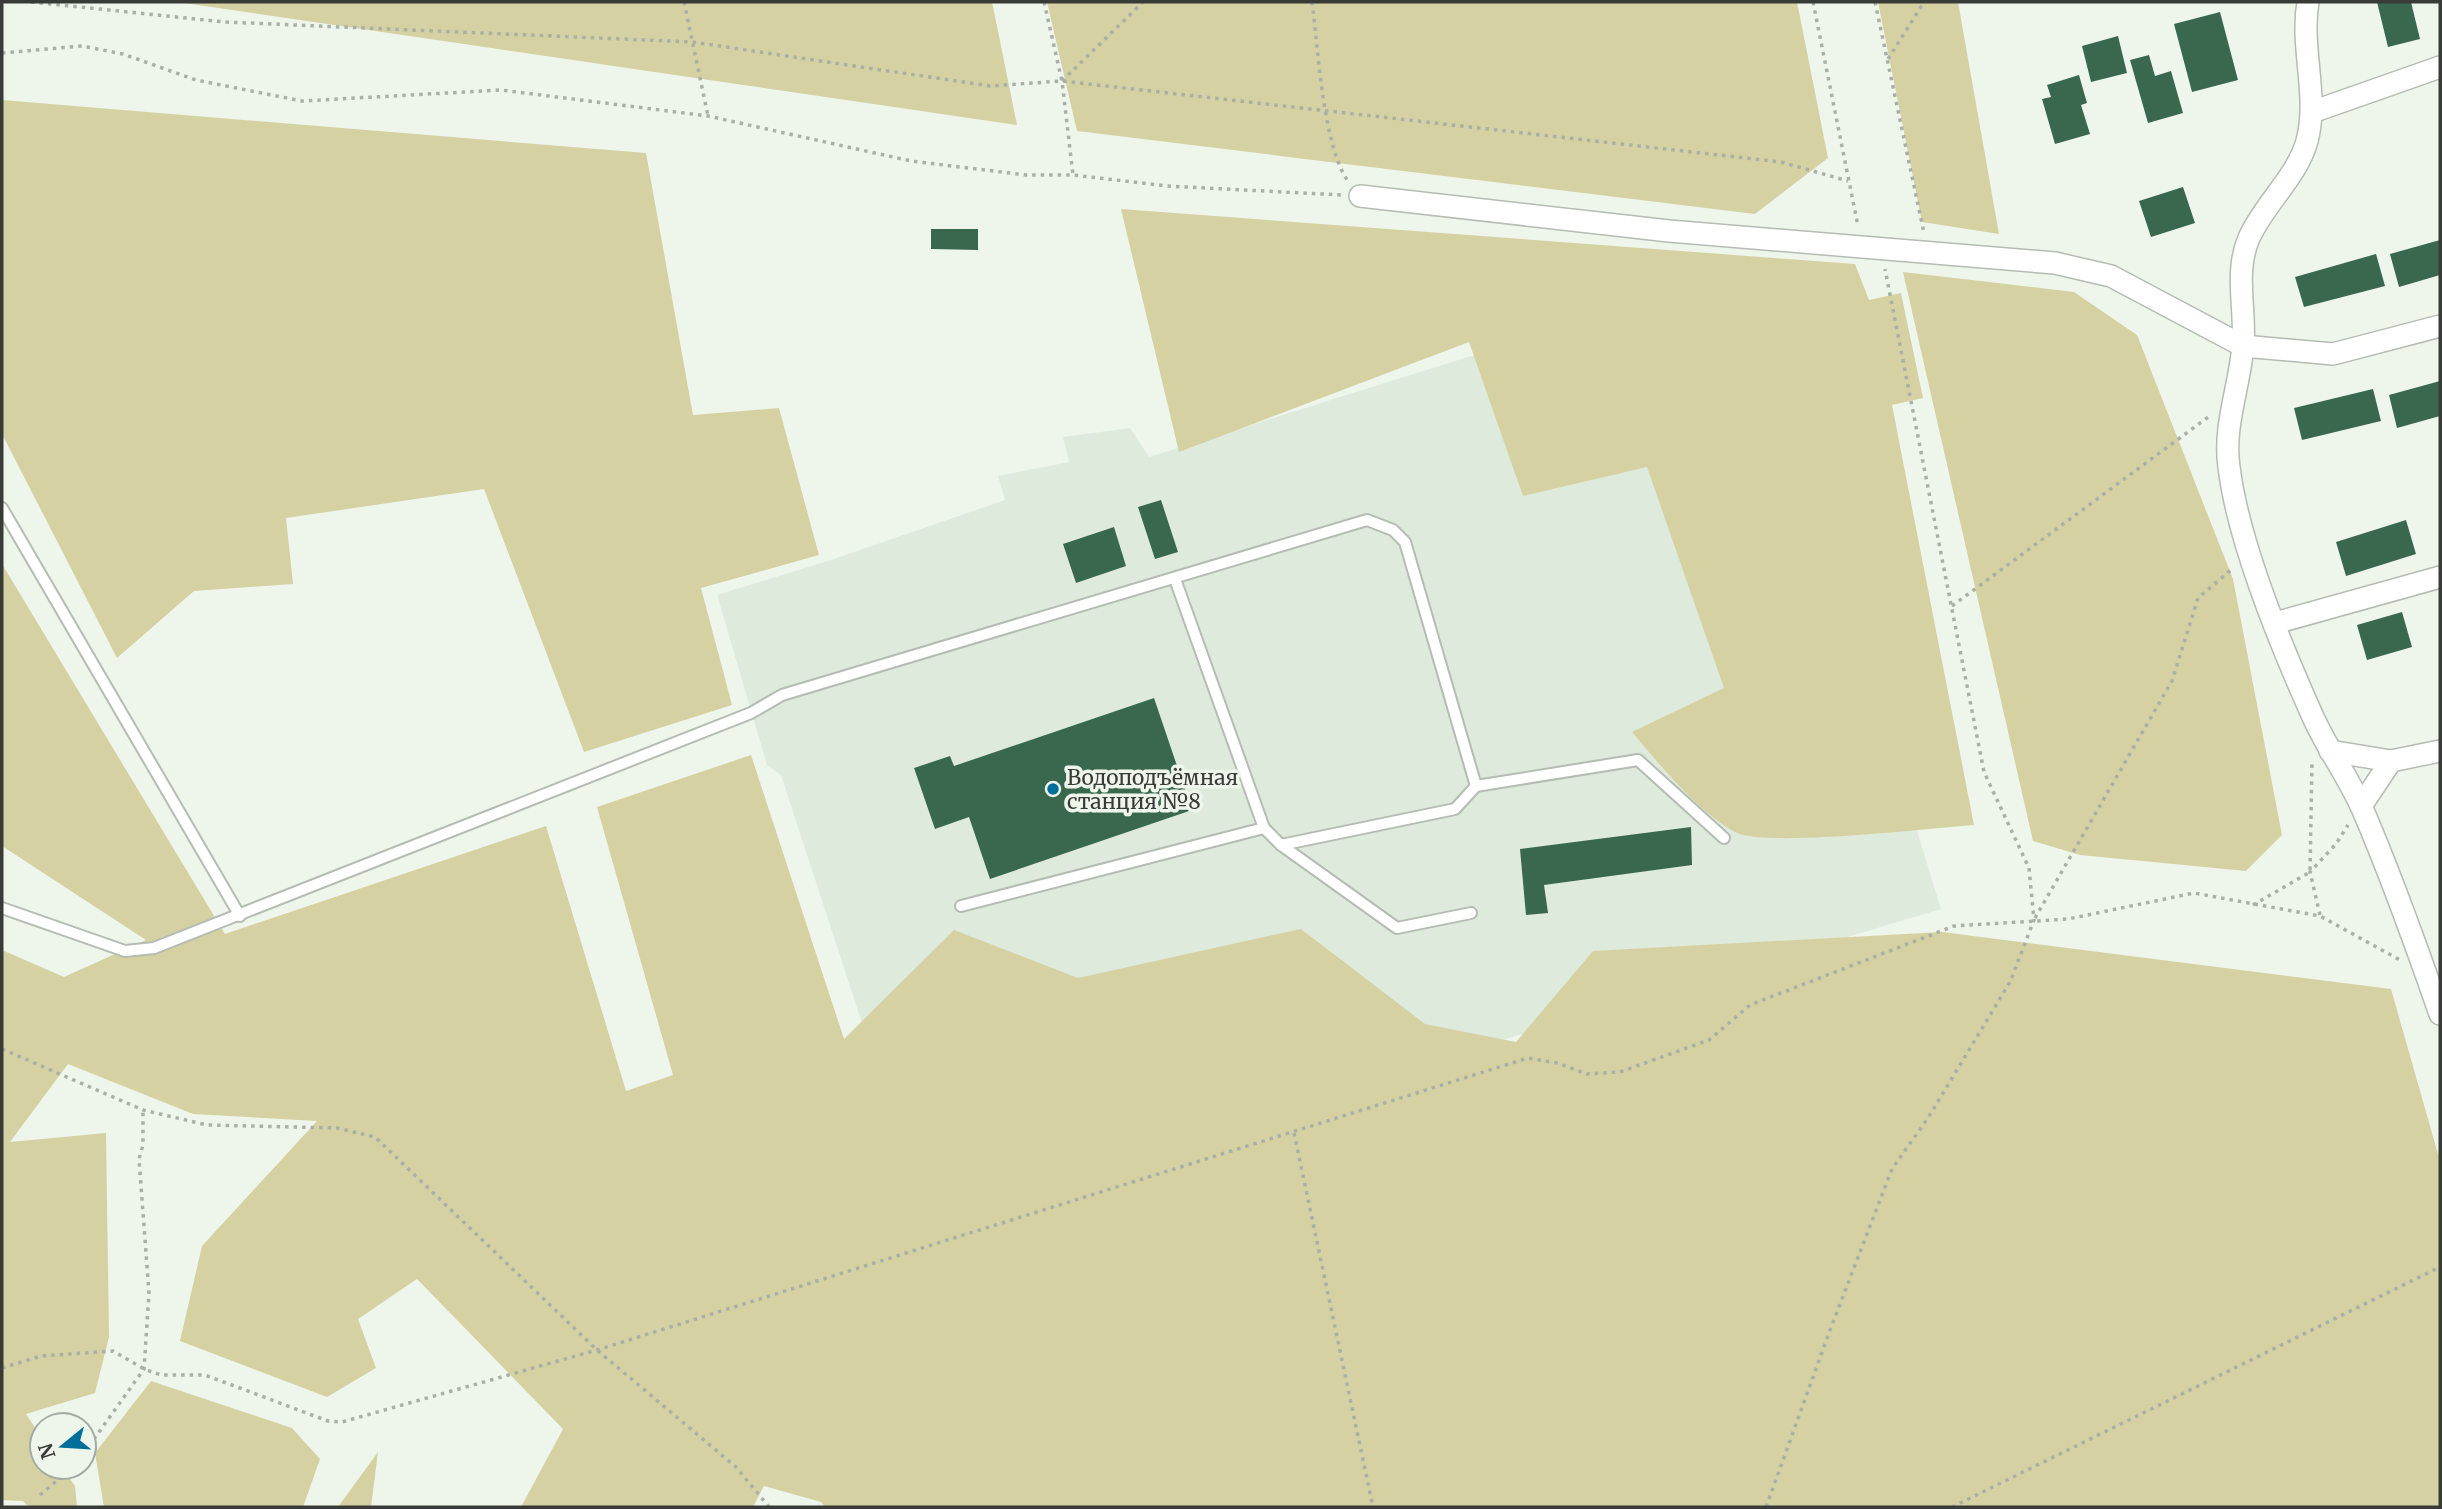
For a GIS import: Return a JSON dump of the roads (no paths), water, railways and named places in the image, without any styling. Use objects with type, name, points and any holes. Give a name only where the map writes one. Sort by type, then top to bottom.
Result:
[{"type":"street","points":[[2308,2],[2304,37],[2312,112],[2306,144],[2286,180],[2261,214],[2248,241],[2240,275],[2243,346],[2233,400],[2228,466],[2252,556],[2321,753],[2361,806],[2431,962],[2440,1014]]},
{"type":"street","points":[[2312,112],[2440,67]]},
{"type":"street","points":[[1360,196],[1872,249],[2055,263],[2111,276],[2243,346],[2333,354],[2440,326]]},
{"type":"street","points":[[2275,623],[2440,577]]},
{"type":"street","points":[[2321,753],[2391,761],[2440,751]]},
{"type":"street","points":[[2361,806],[2391,761]]},
{"type":"lane","points":[[2,508],[240,916]]},
{"type":"lane","points":[[2,908],[125,951],[154,948],[751,713],[782,695],[1367,520],[1393,530],[1405,542],[1476,786]]},
{"type":"lane","points":[[1175,579],[1264,828],[1281,845],[1397,928],[1471,913]]},
{"type":"lane","points":[[1281,845],[1455,809],[1476,786],[1638,760],[1724,838]]},
{"type":"lane","points":[[961,906],[1264,828]]},
{"type":"place","name":"Водоподъёмная станция №8","points":[[1053,789]]}]
